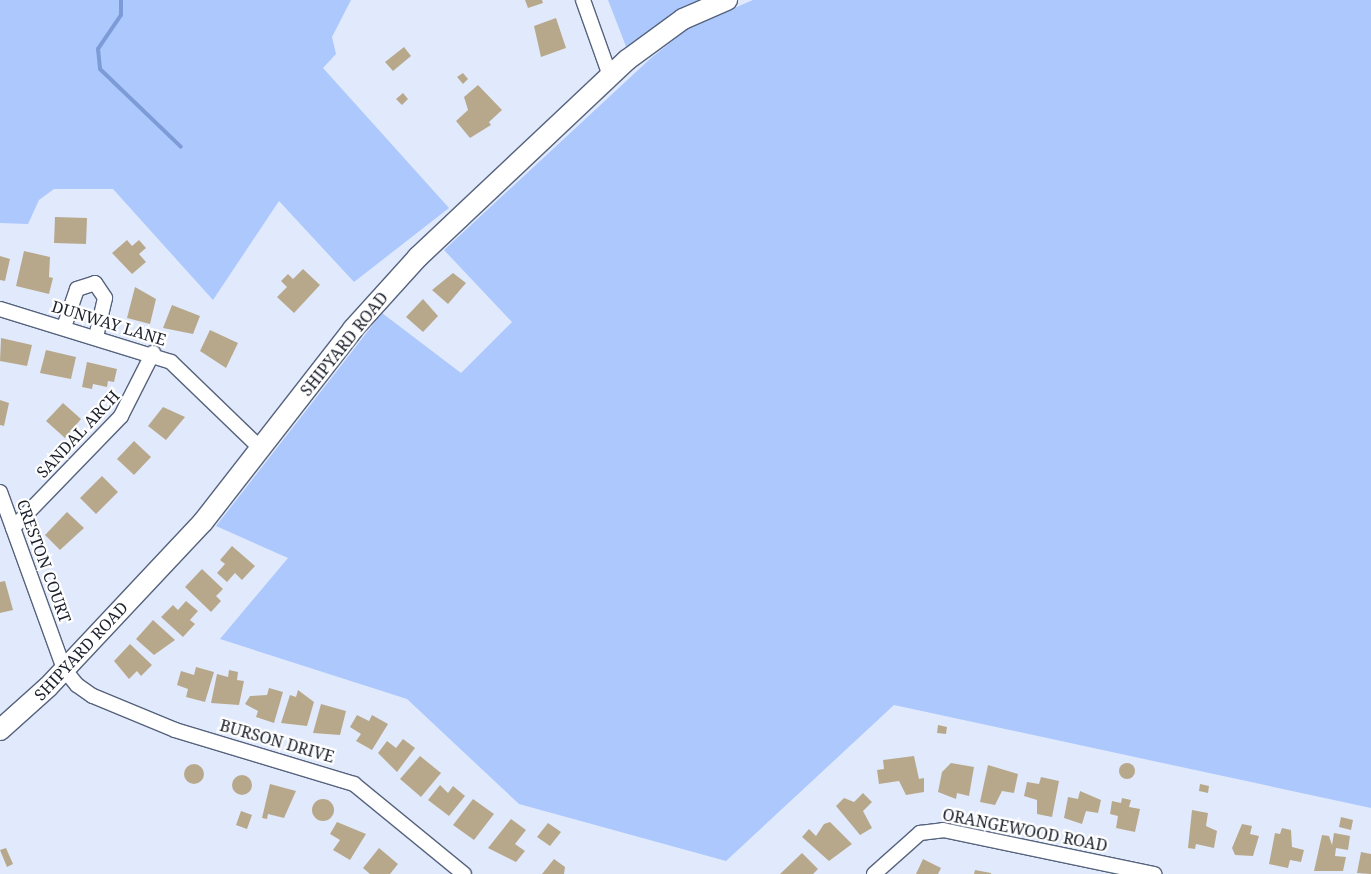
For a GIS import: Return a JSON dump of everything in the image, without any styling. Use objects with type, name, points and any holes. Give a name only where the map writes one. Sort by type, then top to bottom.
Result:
[{"type":"street","points":[[583,0],[610,76]]},
{"type":"street","name":"SHIPYARD ROAD","points":[[0,730],[64,669],[203,522],[262,450],[353,329],[418,257],[610,76],[657,36],[726,0]]},
{"type":"street","points":[[64,327],[77,289],[95,283],[105,298],[96,336]]},
{"type":"street","name":"DUNWAY LANE","points":[[0,309],[153,353],[186,373],[262,450]]},
{"type":"street","name":"SANDAL ARCH","points":[[13,528],[121,416],[153,353]]},
{"type":"street","name":"CRESTON COURT","points":[[0,492],[64,669]]},
{"type":"street","name":"BURSON DRIVE","points":[[64,669],[93,696],[123,710],[354,784],[464,874]]},
{"type":"street","name":"ORANGEWOOD ROAD","points":[[874,874],[920,833],[943,830],[1154,874]]},
{"type":"shaded area","points":[[0,0],[351,0],[332,37],[336,54],[323,68],[449,208],[354,282],[279,201],[213,300],[113,189],[54,189],[39,200],[28,224],[0,223]]},
{"type":"shaded area","points":[[608,0],[701,0],[685,6],[627,49]]},
{"type":"shaded area","points":[[753,0],[1371,0],[1371,808],[894,705],[726,861],[519,804],[407,699],[220,639],[288,558],[216,526],[382,313],[461,373],[512,322],[444,250],[651,58],[690,27]]},
{"type":"building","points":[[525,0],[542,0],[543,3],[528,8]]},
{"type":"building","points":[[556,18],[566,48],[541,57],[534,26]]},
{"type":"building","points":[[404,47],[411,56],[393,71],[385,62]]},
{"type":"building","points":[[463,73],[468,79],[463,84],[457,77]]},
{"type":"building","points":[[478,85],[502,110],[489,122],[491,125],[470,138],[456,121],[468,110],[464,97]]},
{"type":"building","points":[[403,93],[408,99],[402,105],[396,99]]},
{"type":"building","points":[[55,217],[87,218],[86,244],[54,243]]},
{"type":"building","points":[[127,240],[132,246],[139,240],[146,248],[139,254],[146,262],[132,274],[112,253]]},
{"type":"building","points":[[24,251],[50,257],[49,277],[53,278],[49,294],[16,286]]},
{"type":"building","points":[[0,256],[10,259],[5,281],[0,280]]},
{"type":"building","points":[[303,269],[320,285],[294,313],[277,297],[287,287],[281,281],[288,274],[293,279]]},
{"type":"building","points":[[453,273],[466,283],[448,304],[432,290]]},
{"type":"building","points":[[135,287],[156,299],[150,324],[127,318]]},
{"type":"building","points":[[423,299],[438,316],[423,332],[406,317]]},
{"type":"building","points":[[172,305],[200,316],[193,334],[163,328]]},
{"type":"building","points":[[210,330],[238,343],[226,368],[200,351]]},
{"type":"building","points":[[1,338],[32,345],[27,366],[0,361]]},
{"type":"building","points":[[46,350],[76,357],[71,379],[40,373]]},
{"type":"building","points":[[87,362],[117,369],[114,382],[108,381],[107,387],[93,384],[92,389],[82,387]]},
{"type":"building","points":[[0,400],[9,403],[4,426],[0,425]]},
{"type":"building","points":[[63,403],[81,419],[65,438],[46,421]]},
{"type":"building","points":[[163,407],[185,417],[166,440],[148,426]]},
{"type":"building","points":[[134,441],[151,457],[134,475],[117,459]]},
{"type":"building","points":[[102,476],[118,492],[96,514],[80,498]]},
{"type":"building","points":[[67,512],[84,528],[60,550],[45,535]]},
{"type":"building","points":[[232,546],[255,566],[242,580],[235,573],[227,582],[217,573],[225,564],[220,560]]},
{"type":"building","points":[[202,569],[223,589],[216,596],[221,601],[211,612],[185,587]]},
{"type":"building","points":[[5,581],[13,610],[0,613],[0,582]]},
{"type":"building","points":[[186,601],[198,611],[190,620],[195,624],[183,637],[161,617],[173,605],[178,610]]},
{"type":"building","points":[[153,620],[175,640],[154,655],[136,639]]},
{"type":"building","points":[[130,644],[152,665],[141,676],[137,671],[129,679],[114,661]]},
{"type":"building","points":[[196,667],[214,672],[205,702],[186,697],[188,689],[177,685],[181,671],[194,675]]},
{"type":"building","points":[[229,670],[238,672],[237,680],[244,681],[239,705],[211,703],[217,674],[228,677]]},
{"type":"building","points":[[269,688],[283,692],[274,723],[256,717],[258,711],[245,704],[250,696],[267,695]]},
{"type":"building","points":[[298,690],[314,702],[307,726],[281,723],[290,695],[296,697]]},
{"type":"building","points":[[321,704],[346,711],[340,735],[313,733]]},
{"type":"building","points":[[357,715],[369,721],[372,715],[388,724],[372,750],[356,741],[361,734],[350,727]]},
{"type":"building","points":[[938,725],[947,727],[946,734],[937,733]]},
{"type":"building","points":[[403,739],[415,748],[397,772],[378,753],[387,741],[396,748]]},
{"type":"building","points":[[420,756],[441,773],[421,797],[400,779]]},
{"type":"building","points":[[914,756],[919,779],[924,778],[924,792],[906,795],[899,781],[879,784],[877,770],[884,769],[883,760]]},
{"type":"building","points":[[951,763],[974,767],[969,796],[957,793],[956,799],[938,792],[942,772]]},
{"type":"building","points":[[1127,763],[1133,765],[1135,771],[1133,777],[1127,779],[1121,777],[1119,771],[1121,765]]},
{"type":"building","points":[[190,764],[198,764],[204,770],[204,778],[198,784],[190,784],[184,778],[184,770]]},
{"type":"building","points":[[988,765],[1018,774],[1014,793],[1002,791],[995,805],[980,802]]},
{"type":"building","points":[[238,775],[246,775],[252,781],[252,789],[246,795],[238,795],[232,789],[232,781]]},
{"type":"building","points":[[1041,777],[1059,781],[1052,817],[1037,814],[1037,800],[1024,796],[1027,782],[1039,784]]},
{"type":"building","points":[[270,784],[296,791],[284,818],[268,814],[267,819],[262,818]]},
{"type":"building","points":[[1200,784],[1209,786],[1208,793],[1199,791]]},
{"type":"building","points":[[440,785],[448,793],[453,786],[465,796],[449,816],[428,800]]},
{"type":"building","points":[[1080,791],[1101,800],[1098,813],[1086,811],[1082,824],[1064,818],[1068,797],[1078,799]]},
{"type":"building","points":[[863,793],[872,802],[863,811],[872,828],[860,835],[836,806],[844,798],[854,802]]},
{"type":"building","points":[[1122,798],[1131,800],[1129,807],[1140,809],[1135,832],[1116,828],[1118,816],[1110,814],[1112,801],[1121,803]]},
{"type":"building","points":[[323,799],[331,802],[334,810],[331,818],[323,821],[315,818],[312,810],[315,802]]},
{"type":"building","points":[[473,799],[494,814],[474,840],[453,825]]},
{"type":"building","points":[[1192,810],[1208,813],[1206,826],[1217,831],[1214,848],[1196,844],[1195,849],[1188,848]]},
{"type":"building","points":[[241,811],[252,815],[247,829],[236,825]]},
{"type":"building","points":[[1341,817],[1353,820],[1351,830],[1339,827]]},
{"type":"building","points":[[511,819],[526,830],[515,844],[525,851],[516,862],[488,848]]},
{"type":"building","points":[[337,822],[366,834],[350,860],[333,850],[340,840],[330,834]]},
{"type":"building","points":[[830,822],[852,844],[829,861],[802,837],[809,829],[816,836],[824,824]]},
{"type":"building","points":[[548,823],[561,832],[550,846],[537,837]]},
{"type":"building","points":[[1242,824],[1252,826],[1250,834],[1259,836],[1253,856],[1235,855],[1232,848]]},
{"type":"building","points":[[1282,828],[1291,830],[1292,847],[1304,850],[1301,862],[1290,860],[1288,868],[1269,864],[1275,833],[1280,834]]},
{"type":"building","points":[[1334,833],[1350,836],[1348,850],[1336,848],[1335,856],[1346,857],[1343,871],[1314,871],[1322,835],[1329,836],[1332,845]]},
{"type":"building","points":[[6,848],[13,864],[7,867],[0,850]]},
{"type":"building","points":[[379,848],[398,864],[390,874],[370,874],[363,868]]},
{"type":"building","points":[[1361,852],[1371,854],[1371,874],[1357,873]]},
{"type":"building","points":[[802,853],[818,869],[813,874],[780,874]]},
{"type":"building","points":[[554,859],[565,867],[564,874],[542,874]]},
{"type":"building","points":[[923,859],[941,868],[938,874],[916,874]]},
{"type":"building","points":[[975,870],[991,873],[991,874],[974,874]]},
{"type":"waterway","points":[[121,0],[121,15],[98,49],[100,69],[181,147]]}]
